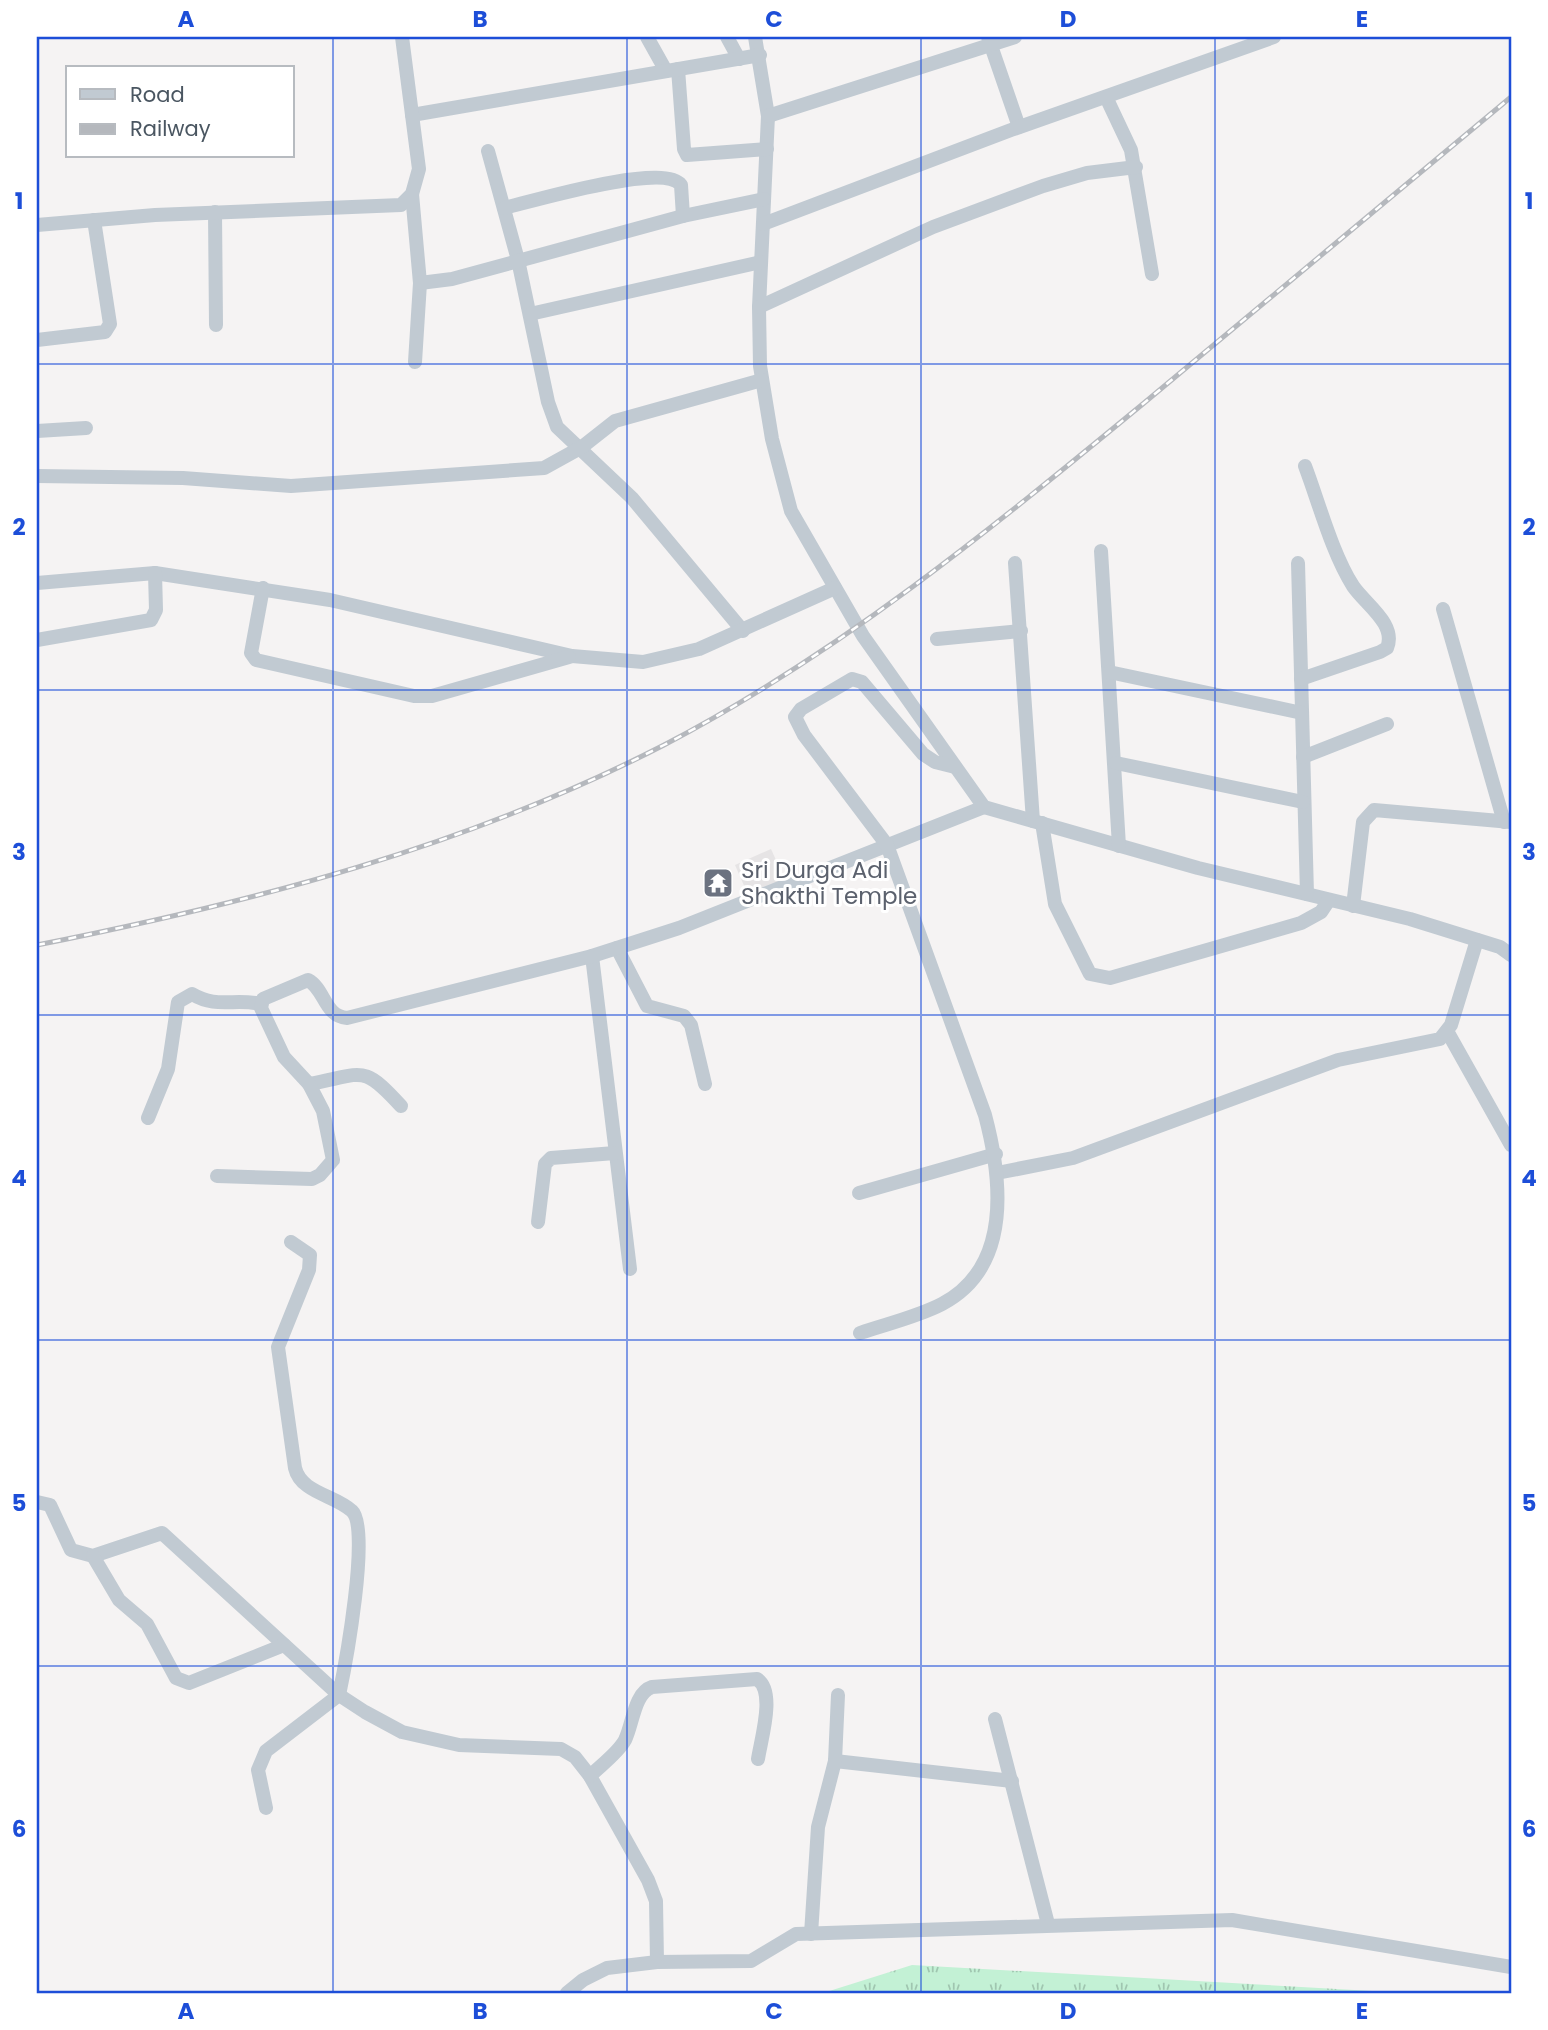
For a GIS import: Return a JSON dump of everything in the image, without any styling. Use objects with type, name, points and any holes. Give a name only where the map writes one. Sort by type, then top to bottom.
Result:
[{"type":"street","points":[[402,37],[419,169],[412,194],[420,283],[415,362]]},
{"type":"street","points":[[647,37],[672,70],[687,155],[693,157],[766,149]]},
{"type":"street","points":[[727,37],[739,59]]},
{"type":"street","points":[[755,37],[761,55],[768,116],[759,307],[762,380],[772,439],[791,511],[863,636],[984,807]]},
{"type":"street","points":[[768,116],[989,41],[1015,37]]},
{"type":"street","points":[[763,224],[1019,127],[1274,37]]},
{"type":"street","points":[[989,41],[1019,127]]},
{"type":"street","points":[[412,115],[761,55]]},
{"type":"street","points":[[1106,97],[1131,150],[1136,167],[1152,274]]},
{"type":"street","points":[[488,151],[518,260],[548,402],[557,427],[582,447],[632,498],[743,631]]},
{"type":"street","points":[[759,307],[933,227],[1042,186],[1077,175],[1136,167]]},
{"type":"street","points":[[504,208],[604,183],[670,178],[681,185],[683,216]]},
{"type":"street","points":[[37,225],[215,212],[401,205],[412,194]]},
{"type":"street","points":[[420,283],[452,279],[683,216],[764,199]]},
{"type":"street","points":[[215,212],[216,325]]},
{"type":"street","points":[[37,340],[105,332],[110,324],[94,220]]},
{"type":"street","points":[[530,314],[761,262]]},
{"type":"street","points":[[37,476],[183,478],[291,486],[544,468],[582,447],[615,421],[762,380]]},
{"type":"street","points":[[37,431],[86,428]]},
{"type":"street","points":[[1301,679],[1380,652],[1387,648],[1391,639],[1387,627],[1346,575],[1305,466]]},
{"type":"street","points":[[1101,551],[1119,846]]},
{"type":"street","points":[[1015,563],[1037,822],[1055,904],[1090,974],[1110,978],[1301,923],[1321,912],[1329,900]]},
{"type":"street","points":[[1298,563],[1307,894]]},
{"type":"street","points":[[37,583],[155,573],[330,600],[572,656],[643,662],[699,649],[835,588]]},
{"type":"street","points":[[37,640],[150,620],[156,610],[155,573]]},
{"type":"street","points":[[263,588],[251,653],[256,660],[414,696],[444,693],[572,656]]},
{"type":"street","points":[[1353,906],[1363,822],[1374,810],[1508,822],[1443,609]]},
{"type":"street","points":[[937,639],[1021,631]]},
{"type":"street","points":[[1109,672],[1302,713]]},
{"type":"street","points":[[860,1333],[942,1304],[970,1281],[993,1242],[999,1194],[996,1154],[985,1115],[887,845],[797,724],[795,717],[801,709],[852,679],[862,682],[923,754],[935,762],[955,766]]},
{"type":"street","points":[[1303,757],[1387,724]]},
{"type":"street","points":[[1116,763],[1303,802]]},
{"type":"street","points":[[261,1004],[266,998],[308,980],[314,984],[330,1010],[338,1017],[347,1018],[592,956],[678,928],[984,807],[1119,846],[1481,941],[1511,955]]},
{"type":"street","points":[[1481,941],[1511,940]]},
{"type":"street","points":[[998,1173],[1073,1158],[1338,1060],[1440,1039],[1447,1031],[1481,941]]},
{"type":"street","points":[[617,948],[647,1006],[684,1016],[691,1026],[705,1084]]},
{"type":"street","points":[[592,956],[630,1269]]},
{"type":"street","points":[[148,1118],[168,1069],[178,1002],[192,994],[214,1004],[246,1000],[261,1004]]},
{"type":"street","points":[[217,1176],[312,1178],[330,1167],[333,1160],[323,1111],[309,1084],[284,1057],[261,1004]]},
{"type":"street","points":[[1447,1031],[1511,1145]]},
{"type":"street","points":[[309,1084],[365,1073],[378,1081],[401,1106]]},
{"type":"street","points":[[538,1222],[545,1164],[551,1158],[615,1153]]},
{"type":"street","points":[[859,1193],[996,1154]]},
{"type":"street","points":[[266,1808],[258,1770],[266,1751],[339,1695],[349,1647],[361,1529],[352,1510],[303,1483],[295,1468],[278,1347],[309,1270],[310,1255],[291,1242]]},
{"type":"street","points":[[37,1502],[50,1505],[71,1550],[93,1556],[162,1533],[339,1695],[402,1732],[459,1745],[561,1749],[575,1757],[590,1776],[656,1901],[657,1962]]},
{"type":"street","points":[[93,1556],[119,1600],[147,1624],[176,1678],[182,1682],[189,1683],[284,1645]]},
{"type":"street","points":[[590,1776],[625,1741],[640,1698],[646,1689],[652,1687],[757,1679],[768,1693],[758,1759]]},
{"type":"street","points":[[811,1934],[818,1827],[835,1761],[838,1695]]},
{"type":"street","points":[[995,1719],[1048,1924]]},
{"type":"street","points":[[835,1761],[1012,1781]]},
{"type":"street","points":[[567,1993],[583,1980],[607,1968],[657,1962],[751,1961],[796,1934],[1048,1924],[1232,1920],[1511,1966]]},
{"type":"shaded area","points":[[771,849],[785,880],[749,897],[735,865]]},
{"type":"green space","points":[[912,1965],[1408,1993],[823,1993]]},
{"type":"railway","points":[[37,945],[279,890],[436,842],[589,781],[664,745],[729,709],[853,630],[1029,497],[1511,97]]},
{"type":"place","name":"Sri Durga Adi Shakthi Temple","points":[[718,883]]}]
